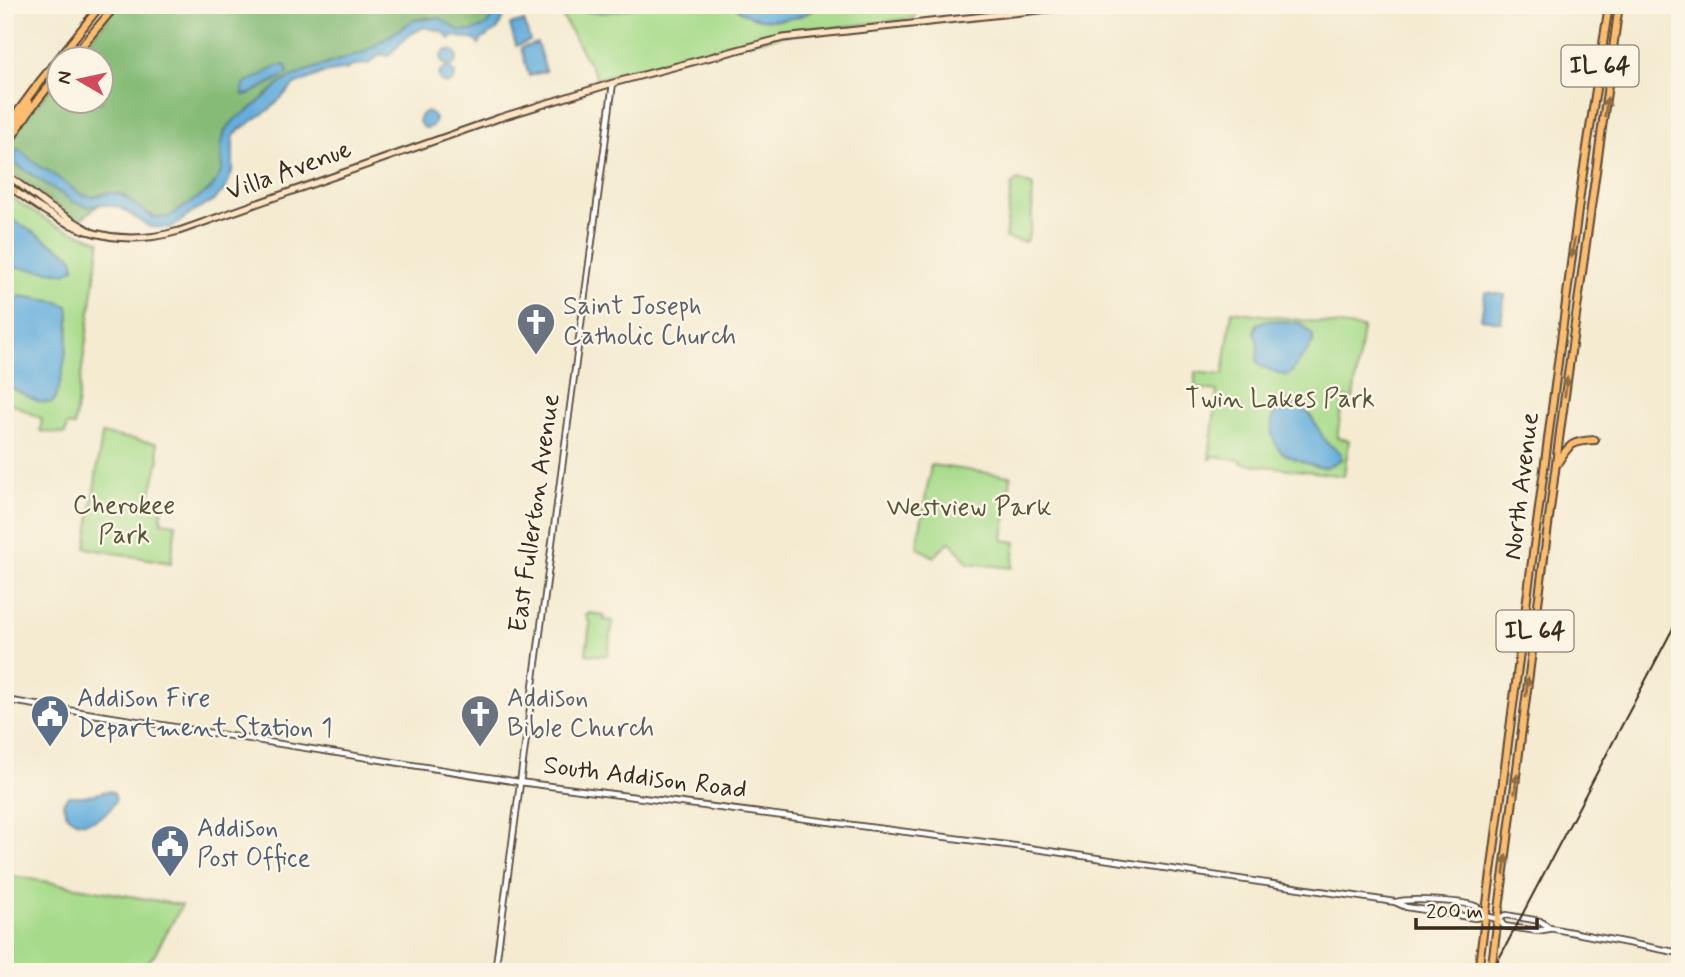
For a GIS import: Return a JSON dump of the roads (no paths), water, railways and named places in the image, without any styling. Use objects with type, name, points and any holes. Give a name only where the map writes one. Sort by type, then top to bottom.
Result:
[{"type":"main road","points":[[5,128],[101,5]]},
{"type":"main road","points":[[82,46],[116,5]]},
{"type":"main road","name":"Villa Avenue","points":[[15,191],[58,220],[83,231],[131,238],[163,236],[499,118],[613,83],[783,38],[1086,5]]},
{"type":"main road","name":"North Avenue","points":[[1478,972],[1582,180],[1609,5]]},
{"type":"main road","name":"North Avenue","points":[[1491,972],[1619,5]]},
{"type":"main road","points":[[77,35],[85,42]]},
{"type":"main road","points":[[5,139],[41,80]]},
{"type":"main road","points":[[5,148],[46,89]]},
{"type":"main road","name":"Villa Avenue","points":[[5,173],[48,206],[86,226],[90,231]]},
{"type":"main road","points":[[5,185],[15,191]]},
{"type":"main road","points":[[1556,466],[1570,445],[1595,440]]},
{"type":"street","name":"East Fullerton Avenue","points":[[495,972],[613,83]]},
{"type":"street","name":"South Addison Road","points":[[5,700],[519,782],[1015,846],[1395,902]]},
{"type":"street","points":[[1395,902],[1406,899],[1456,903],[1478,907],[1485,916]]},
{"type":"street","points":[[1395,902],[1406,907],[1452,915],[1475,918],[1485,916],[1498,919],[1504,926],[1537,931],[1550,928],[1680,953]]},
{"type":"street","points":[[1498,919],[1506,915],[1520,917],[1540,921],[1550,928]]},
{"type":"water","points":[[498,5],[508,5],[498,29],[479,44],[475,40],[455,36],[450,39],[443,32],[424,27],[408,36],[388,56],[381,54],[368,64],[323,73],[294,85],[270,109],[233,137],[233,169],[226,188],[212,202],[171,228],[150,227],[119,207],[100,204],[89,207],[74,202],[14,163],[17,148],[81,194],[93,197],[107,193],[120,194],[153,217],[169,217],[211,189],[222,171],[221,147],[225,131],[235,119],[282,82],[303,72],[364,52],[414,20],[440,18],[460,31],[473,31],[487,25]]},
{"type":"water","points":[[570,5],[645,5],[617,11],[586,12]]},
{"type":"water","points":[[734,5],[766,9],[820,5],[801,16],[776,20],[752,17]]},
{"type":"water","points":[[524,21],[530,41],[516,46],[510,25]]},
{"type":"water","points":[[537,43],[546,71],[529,76],[521,48]]},
{"type":"water","points":[[449,50],[455,52],[455,64],[449,66],[443,64],[441,58],[443,52]]},
{"type":"water","points":[[286,66],[288,74],[243,95],[247,81]]},
{"type":"water","points":[[447,68],[453,70],[453,82],[447,84],[441,82],[439,76],[441,70]]},
{"type":"water","points":[[427,112],[433,114],[433,126],[427,128],[421,126],[419,120],[421,114]]},
{"type":"water","points":[[5,215],[69,254],[74,260],[74,268],[66,273],[13,267],[5,269]]},
{"type":"water","points":[[1487,292],[1505,295],[1501,322],[1481,319]]},
{"type":"water","points":[[21,296],[68,306],[69,326],[65,356],[56,397],[52,403],[39,402],[5,385],[5,305]]},
{"type":"water","points":[[1266,320],[1300,323],[1313,335],[1313,343],[1286,376],[1260,366],[1257,361],[1258,344],[1254,332],[1257,324]]},
{"type":"water","points":[[1292,399],[1310,415],[1326,442],[1340,452],[1342,459],[1328,467],[1319,467],[1291,457],[1277,446],[1272,430],[1274,414],[1284,402]]},
{"type":"water","points":[[113,792],[116,799],[112,807],[97,819],[80,822],[66,813],[63,803],[68,796],[87,796]]},
{"type":"railway","points":[[1492,972],[1680,615]]},
{"type":"place","name":"Saint Joseph Catholic Church","points":[[536,356]]},
{"type":"place","name":"Addison Fire Department Station 1","points":[[50,748]]},
{"type":"place","name":"Addison Bible Church","points":[[480,748]]},
{"type":"place","name":"Addison Post Office","points":[[170,878]]},
{"type":"park label","name":"Twin Lakes Park","points":[[1280,400]]},
{"type":"park label","name":"Westview Park","points":[[969,508]]},
{"type":"park label","name":"Cherokee Park","points":[[124,521]]}]
